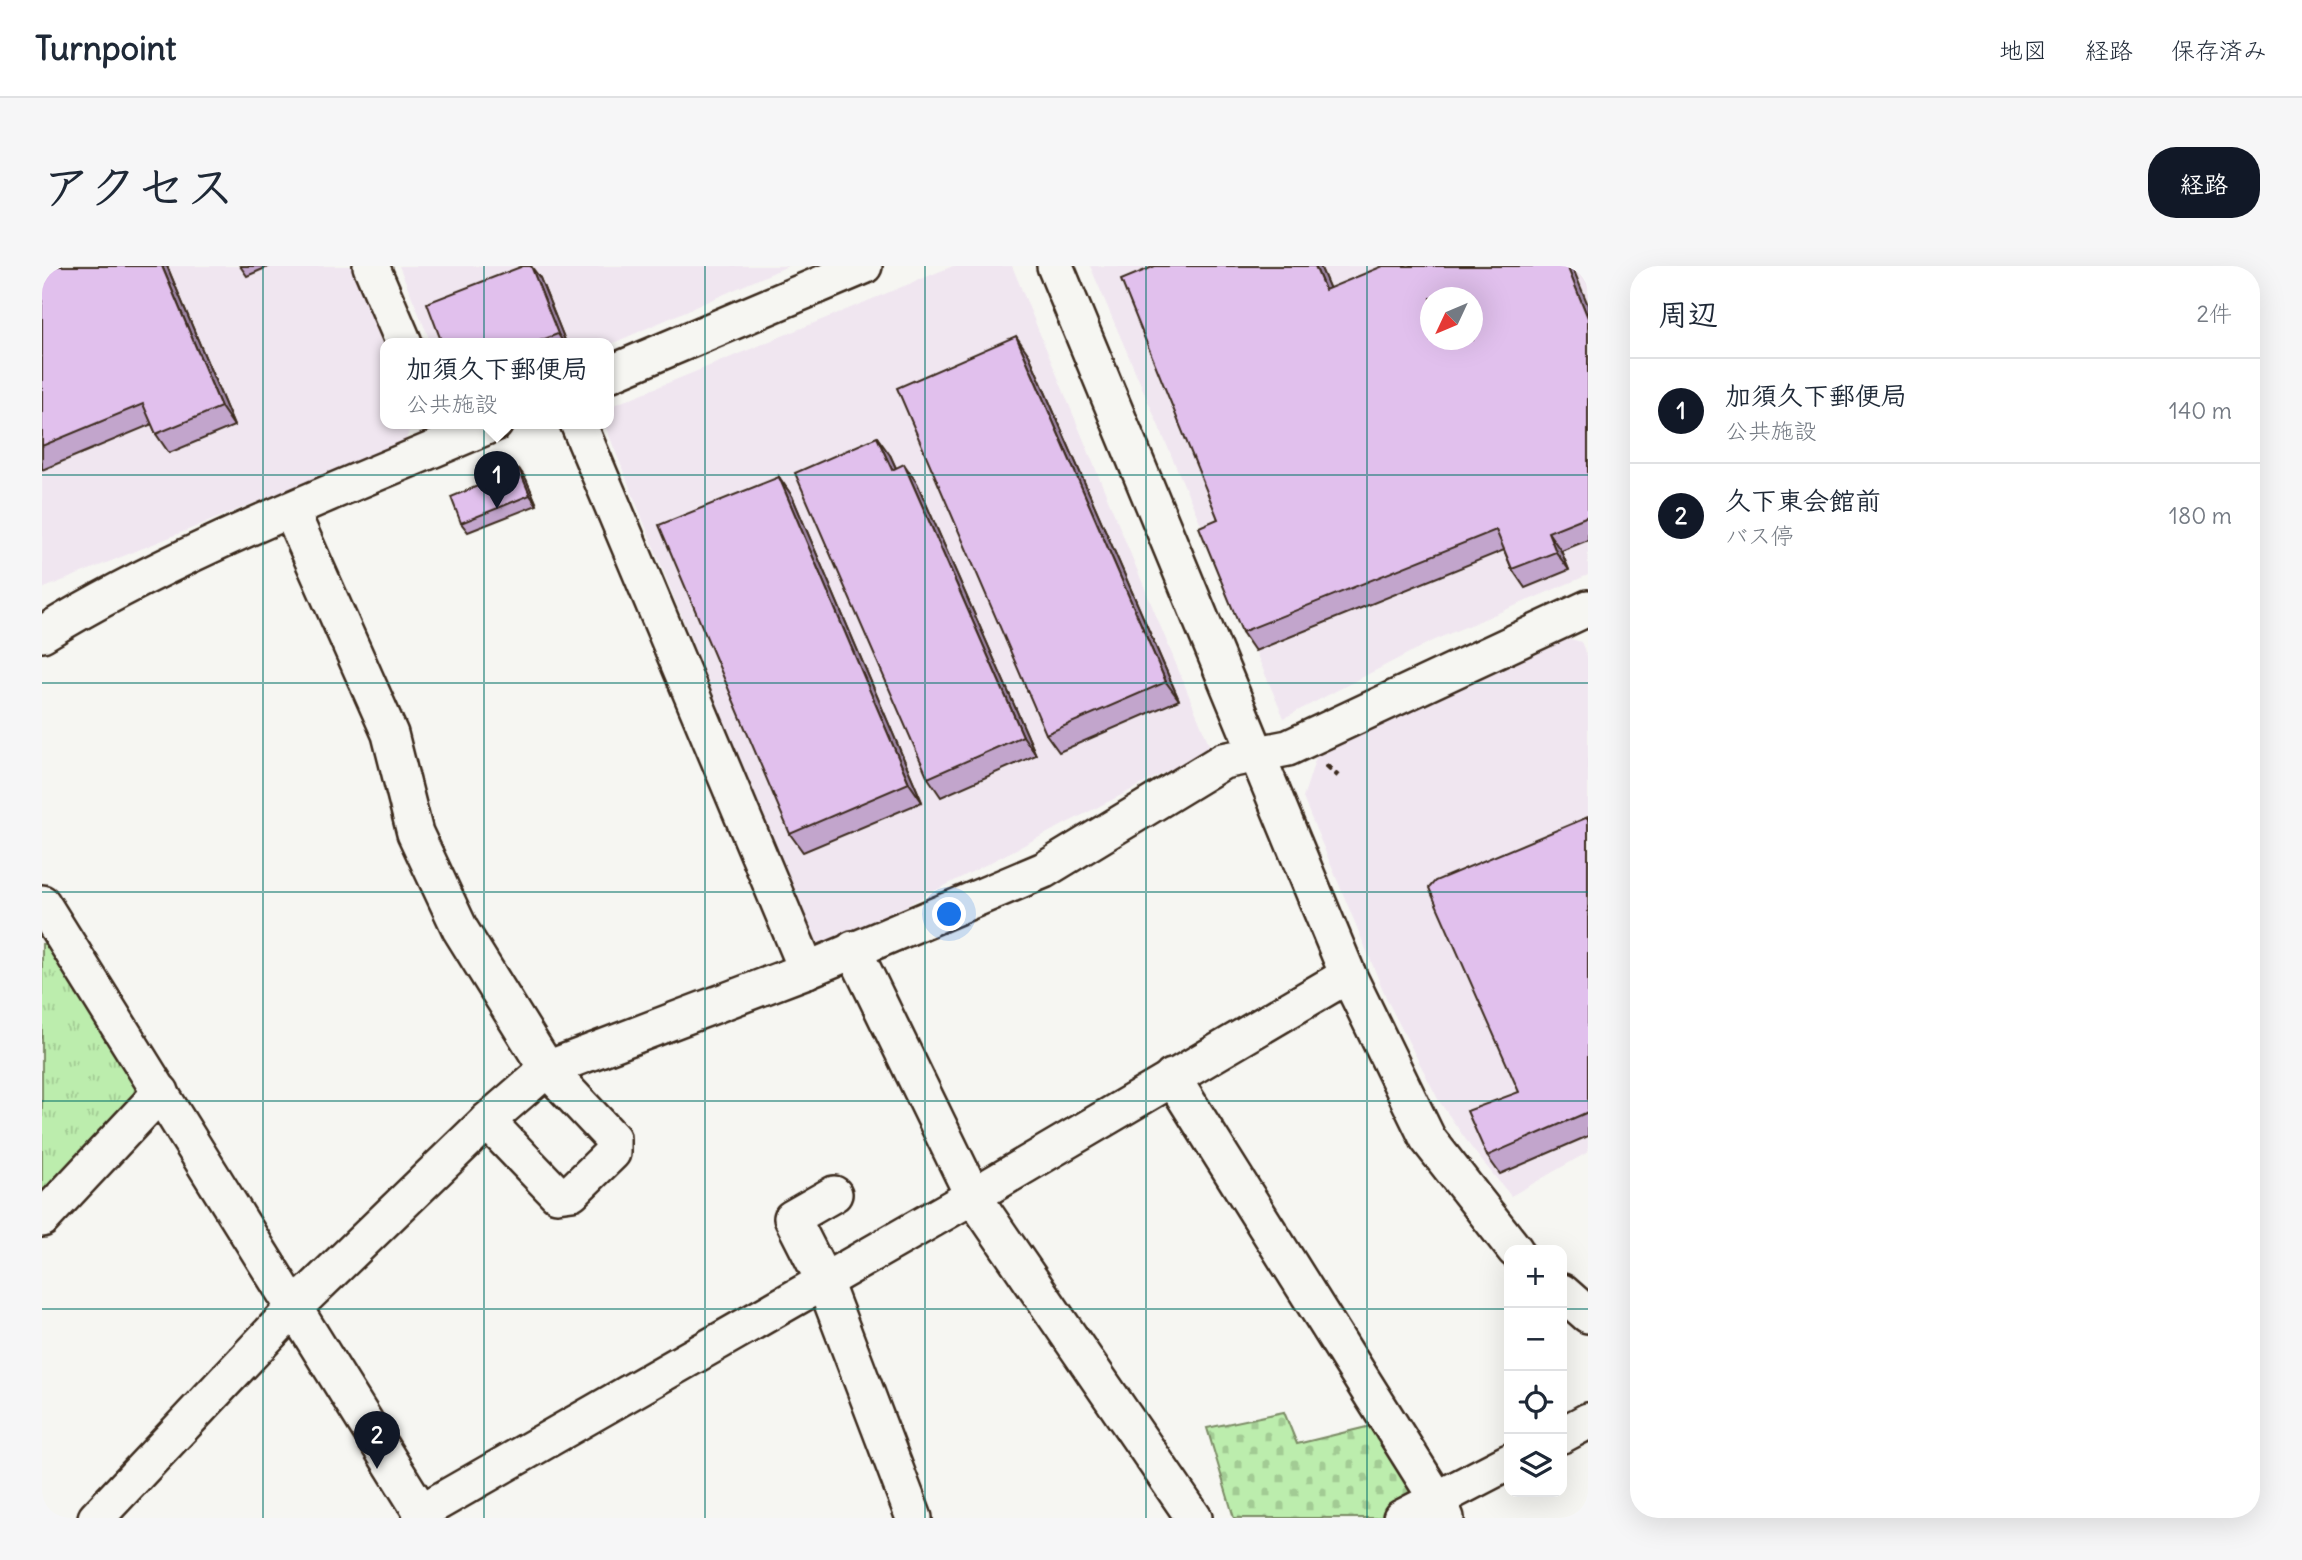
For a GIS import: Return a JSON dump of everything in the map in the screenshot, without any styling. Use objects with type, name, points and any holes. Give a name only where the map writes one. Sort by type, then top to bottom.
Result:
[{"type":"street","points":[[371,266],[402,338]]},
{"type":"street","points":[[614,372],[864,266]]},
{"type":"street","points":[[1055,266],[1348,975],[1428,1139],[1511,1245]]},
{"type":"street","points":[[42,634],[98,600],[291,511],[442,434],[466,429]]},
{"type":"street","points":[[581,429],[807,970]]},
{"type":"street","points":[[291,511],[390,734],[415,833],[460,929],[547,1069],[612,1139],[612,1153],[572,1192],[558,1194],[487,1121]]},
{"type":"street","points":[[96,1518],[128,1505],[294,1308],[487,1121],[547,1069],[807,970],[1044,870],[1223,761],[1288,748],[1586,615]]},
{"type":"street","points":[[43,909],[161,1092],[423,1515],[823,1279],[973,1196],[1348,975]]},
{"type":"street","points":[[853,949],[973,1196],[1194,1518]]},
{"type":"street","points":[[1172,1077],[1442,1508]]},
{"type":"street","points":[[42,1219],[161,1092]]},
{"type":"street","points":[[834,1194],[792,1218],[823,1279],[914,1518]]},
{"type":"street","points":[[1567,1296],[1588,1315]]},
{"type":"street","points":[[1564,1434],[1588,1421]]},
{"type":"street","points":[[1401,1518],[1442,1508],[1504,1465]]},
{"type":"shaded area","points":[[42,266],[351,266],[381,338],[380,429],[410,429],[405,442],[42,589]]},
{"type":"shaded area","points":[[399,266],[788,266],[614,343],[614,338],[429,338]]},
{"type":"shaded area","points":[[953,266],[1012,266],[1211,749],[816,952],[606,429],[614,429],[614,405]]},
{"type":"shaded area","points":[[1090,266],[1588,266],[1588,575],[1432,641],[1284,718]]},
{"type":"shaded area","points":[[1568,638],[1581,642],[1588,658],[1588,1152],[1511,1196],[1473,1150],[1439,1101],[1388,1002],[1303,798],[1317,754]]},
{"type":"green space","points":[[42,944],[49,944],[136,1085],[133,1099],[42,1197]]},
{"type":"green space","points":[[1284,1412],[1297,1444],[1375,1425],[1416,1486],[1412,1502],[1380,1518],[1234,1518],[1207,1428]]},
{"type":"building","points":[[42,266],[162,266],[221,407],[156,434],[143,404],[42,446]]},
{"type":"building","points":[[523,266],[531,266],[558,334],[547,338],[440,338],[427,303]]},
{"type":"building","points":[[1155,266],[1315,266],[1325,290],[1383,266],[1567,266],[1588,318],[1588,516],[1548,532],[1556,552],[1512,569],[1496,530],[1242,632],[1199,527],[1218,519],[1121,280]]},
{"type":"building","points":[[1016,336],[1166,682],[1046,734],[897,388]]},
{"type":"building","points":[[877,437],[892,470],[904,464],[1023,736],[928,778],[795,473]]},
{"type":"building","points":[[519,469],[530,495],[461,523],[451,497]]},
{"type":"building","points":[[779,477],[909,783],[790,834],[659,525]]},
{"type":"building","points":[[1588,817],[1588,1112],[1487,1156],[1467,1111],[1519,1092],[1429,888],[1435,881]]},
{"type":"place","name":"加須久下郵便局","points":[[497,509]]},
{"type":"place","name":"久下東会館前","points":[[377,1469]]}]
